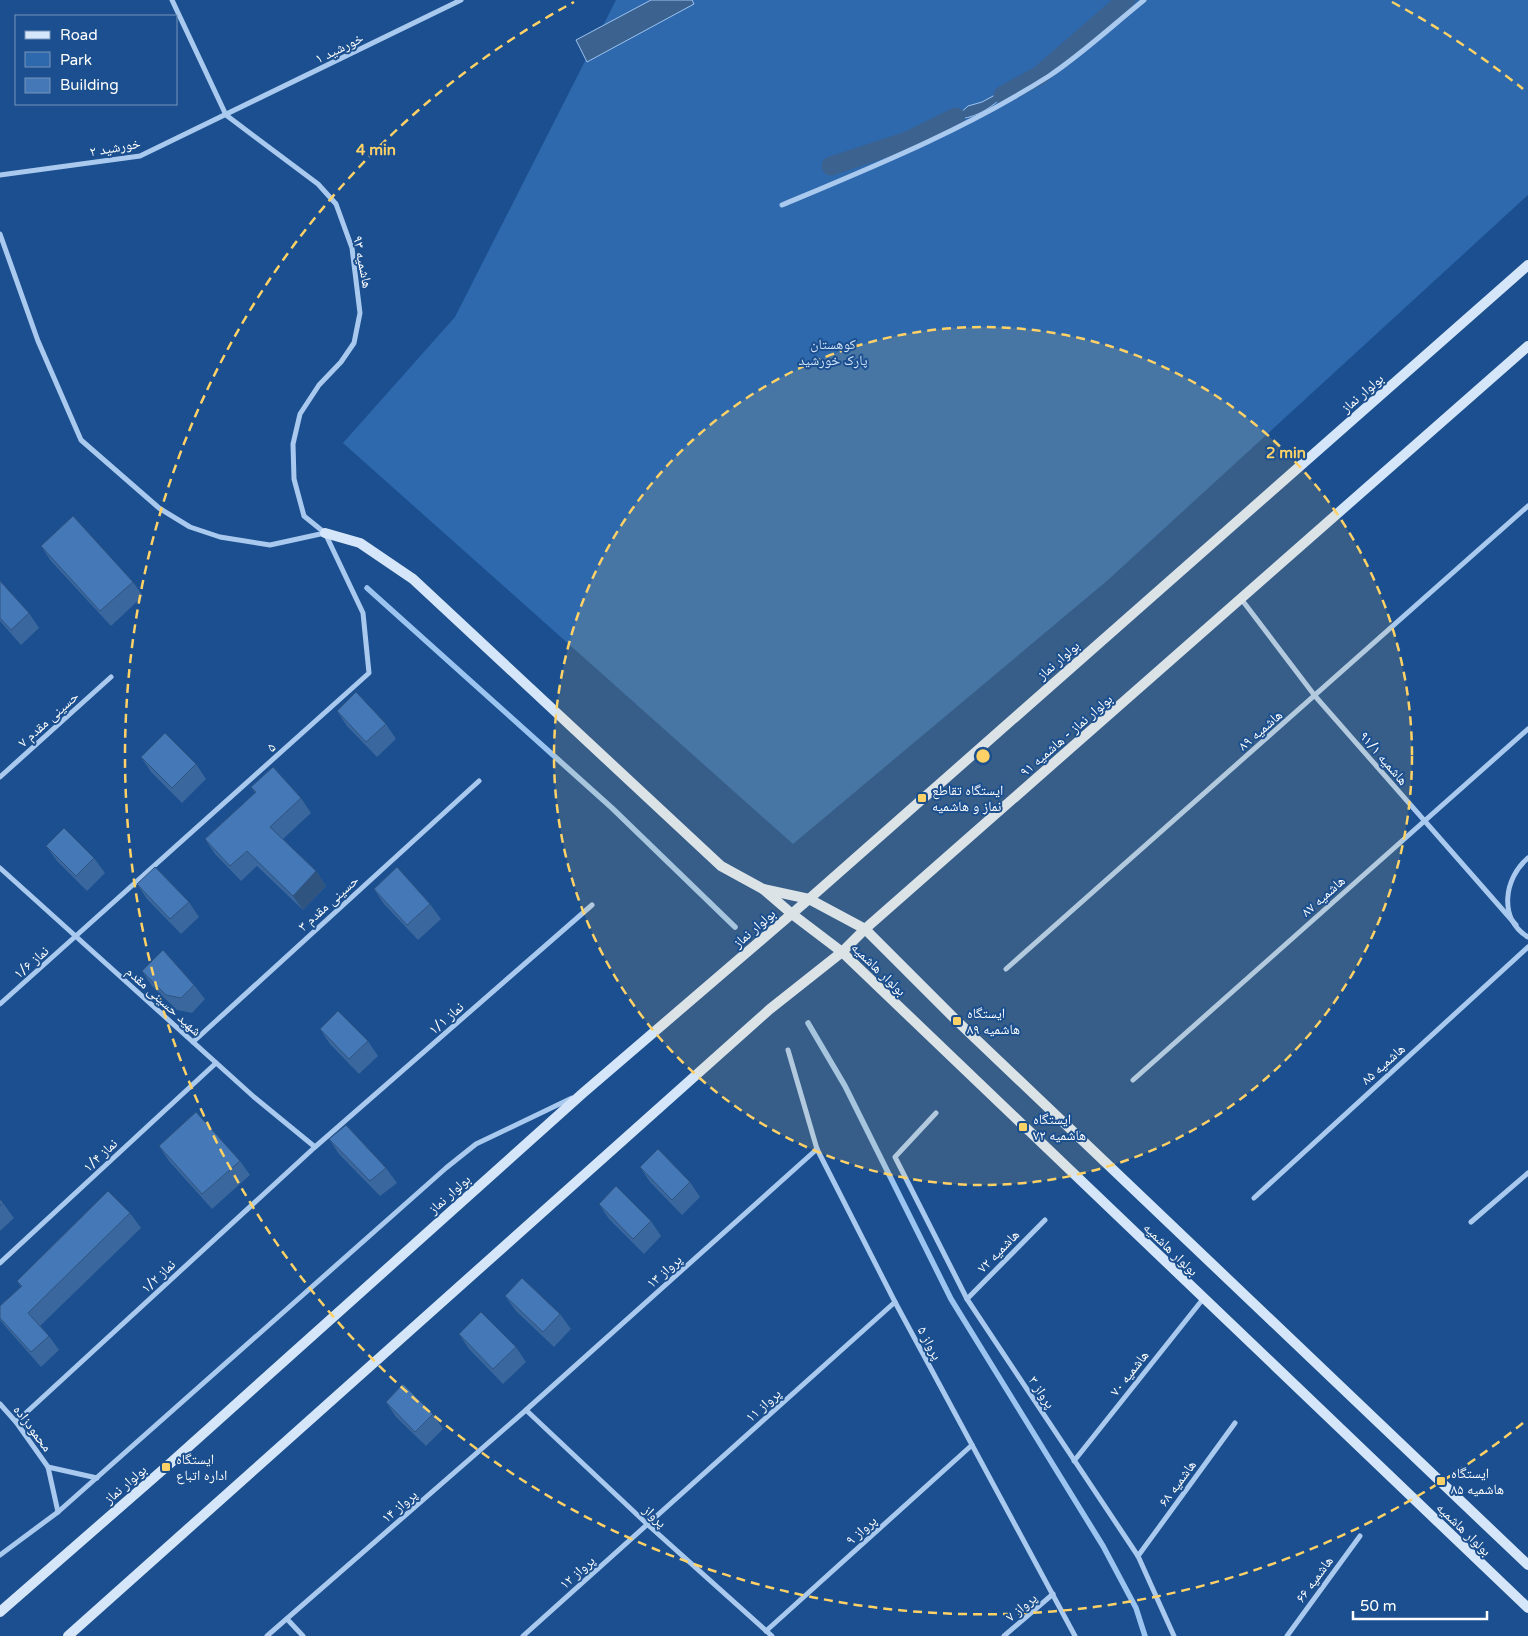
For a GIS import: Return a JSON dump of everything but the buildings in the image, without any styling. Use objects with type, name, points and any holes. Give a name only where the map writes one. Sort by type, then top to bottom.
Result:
[{"type":"main road","name":"بولوار نماز","points":[[0,1612],[166,1467],[583,1093],[810,899],[1528,265]]},
{"type":"main road","points":[[1242,600],[1528,346]]},
{"type":"main road","points":[[325,533],[360,543],[413,578],[721,866],[763,889]]},
{"type":"main road","name":"بولوار نماز - هاشمیه ۹۱","points":[[842,952],[865,929],[1242,600]]},
{"type":"main road","name":"بولوار هاشمیه","points":[[763,889],[810,899],[865,929],[957,1021],[1528,1564]]},
{"type":"main road","name":"بولوار هاشمیه","points":[[763,889],[842,952],[1528,1608]]},
{"type":"main road","points":[[68,1636],[770,1009],[842,952]]},
{"type":"street","name":"هاشمیه ۹۳","points":[[172,0],[226,115],[318,184],[336,204],[352,248],[360,313],[354,343],[341,362],[319,385],[300,414],[293,444],[294,479],[304,516],[325,533]]},
{"type":"street","name":"خورشید ۱","points":[[226,115],[461,0]]},
{"type":"street","points":[[782,205],[934,140],[1001,105],[1051,74],[1144,0]]},
{"type":"street","name":"خورشید ۲","points":[[0,175],[140,156],[226,115]]},
{"type":"street","points":[[0,234],[38,341],[81,440],[159,508],[190,528],[220,537],[270,546],[325,533]]},
{"type":"street","name":"هاشمیه ۸۹","points":[[1006,969],[1528,506]]},
{"type":"street","name":"۵","points":[[77,938],[369,673],[363,613],[325,533]]},
{"type":"street","name":"هاشمیه ۹۱/۱","points":[[1242,600],[1315,696],[1516,926],[1528,937]]},
{"type":"street","name":"حسینی مقدم ۷","points":[[0,777],[111,677]]},
{"type":"street","name":"هاشمیه ۸۷","points":[[1133,1080],[1528,729]]},
{"type":"street","name":"حسینی مقدم ۳","points":[[193,1042],[479,781]]},
{"type":"street","points":[[1516,926],[1510,915],[1508,890],[1518,867],[1528,858]]},
{"type":"street","name":"شهید حسینی مقدم","points":[[0,868],[216,1063],[315,1147]]},
{"type":"street","name":"نماز ۱/۱","points":[[315,1147],[592,905]]},
{"type":"street","name":"نماز ۱/۶","points":[[0,1004],[77,938]]},
{"type":"street","name":"هاشمیه ۸۵","points":[[1254,1198],[1528,947]]},
{"type":"street","name":"پرواز ۵","points":[[788,1050],[817,1150],[895,1302],[1076,1636]]},
{"type":"street","name":"نماز ۱/۴","points":[[0,1264],[216,1063]]},
{"type":"street","points":[[0,1555],[58,1512],[446,1168],[476,1144],[583,1093]]},
{"type":"street","name":"پرواز ۳","points":[[936,1113],[895,1157],[967,1299],[1138,1556],[1174,1636]]},
{"type":"street","name":"نماز ۱/۲","points":[[16,1422],[315,1147]]},
{"type":"street","name":"پرواز ۱۳","points":[[526,1410],[817,1150]]},
{"type":"street","points":[[1471,1222],[1528,1173]]},
{"type":"street","name":"هاشمیه ۷۲","points":[[967,1299],[1045,1220]]},
{"type":"street","name":"هاشمیه ۷۰","points":[[1074,1461],[1203,1299]]},
{"type":"street","name":"پرواز ۱۱","points":[[647,1524],[895,1302]]},
{"type":"street","name":"محمودزاده","points":[[0,1404],[16,1422],[48,1467],[58,1512]]},
{"type":"street","name":"پرواز","points":[[526,1410],[647,1524],[772,1636]]},
{"type":"street","name":"پرواز ۱۴","points":[[267,1636],[526,1410]]},
{"type":"street","name":"هاشمیه ۶۸","points":[[1138,1556],[1235,1423]]},
{"type":"street","name":"پرواز ۹","points":[[766,1631],[972,1445]]},
{"type":"street","name":"محمودزاده","points":[[48,1467],[97,1478]]},
{"type":"street","name":"پرواز ۱۲","points":[[523,1636],[647,1524]]},
{"type":"street","name":"هاشمیه ۶۶","points":[[1287,1636],[1360,1536]]},
{"type":"street","name":"پرواز ۷","points":[[1004,1636],[1053,1594]]},
{"type":"street","points":[[286,1619],[303,1636]]},
{"type":"green space","name":"کوهستان پارک خورشید","points":[[616,0],[1528,0],[1528,195],[1108,580],[793,844],[343,443],[455,317]]},
{"type":"shaded area","points":[[651,0],[692,0],[694,4],[587,62],[576,40]]},
{"type":"shaded area","points":[[995,95],[1003,95],[995,104],[982,112],[968,118],[956,117],[968,106],[982,102]]},
{"type":"waterway","points":[[1003,95],[1040,75],[1126,0]]},
{"type":"waterway","points":[[831,166],[907,141],[956,117]]},
{"type":"waterway","points":[[367,588],[612,808],[735,927]]},
{"type":"waterway","points":[[808,1023],[845,1086],[951,1299],[1103,1546],[1136,1608],[1145,1636]]},
{"type":"place","name":"ایستگاه تقاطع نماز و هاشمیه","points":[[922,798]]},
{"type":"place","name":"ایستگاه هاشمیه ۸۹","points":[[957,1021]]},
{"type":"place","name":"ایستگاه هاشمیه ۷۲","points":[[1023,1127]]},
{"type":"place","name":"ایستگاه اداره اتباع","points":[[166,1467]]},
{"type":"place","name":"ایستگاه هاشمیه ۸۵","points":[[1441,1481]]}]
